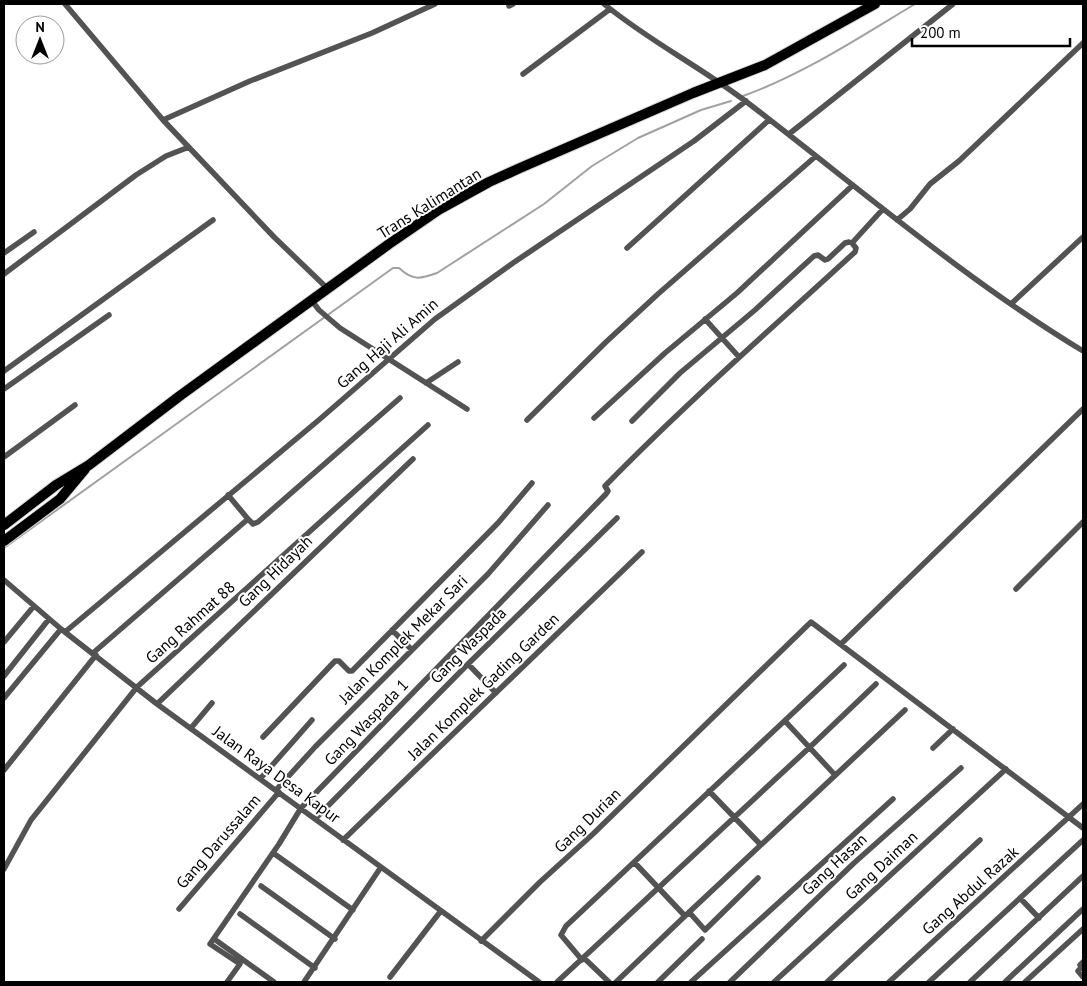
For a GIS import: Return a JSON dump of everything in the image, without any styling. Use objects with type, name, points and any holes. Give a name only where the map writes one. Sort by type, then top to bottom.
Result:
[{"type":"highway","name":"Trans Kalimantan","points":[[4,524],[426,218],[489,182],[693,93],[765,65],[876,4]]},
{"type":"highway","name":"Trans Kalimantan","points":[[4,541],[60,499],[89,464]]},
{"type":"street","points":[[65,4],[163,120],[274,237],[328,289]]},
{"type":"street","points":[[163,120],[286,65],[372,33],[435,4]]},
{"type":"street","points":[[604,4],[657,43],[744,100],[897,220],[1011,304],[1083,351]]},
{"type":"street","points":[[789,134],[953,4]]},
{"type":"street","points":[[523,74],[610,9]]},
{"type":"street","points":[[897,220],[910,209],[930,184],[958,161],[1083,43]]},
{"type":"street","name":"Gang Haji Ali Amin","points":[[4,698],[63,630],[320,419],[388,358],[453,305],[694,141],[744,100]]},
{"type":"street","points":[[627,248],[769,120]]},
{"type":"street","points":[[4,274],[136,175],[166,156],[189,147]]},
{"type":"street","points":[[527,420],[658,294],[816,156]]},
{"type":"street","points":[[594,418],[664,352],[737,293],[853,185]]},
{"type":"street","points":[[852,243],[883,209]]},
{"type":"street","points":[[4,371],[213,220]]},
{"type":"street","points":[[4,253],[34,232]]},
{"type":"street","points":[[1011,304],[1067,249],[1083,237]]},
{"type":"street","points":[[632,421],[680,373],[723,338],[814,256],[818,255],[824,260],[828,260],[845,243],[849,242],[856,248],[855,252],[774,328],[740,357],[723,338],[705,319]]},
{"type":"street","points":[[312,301],[340,328],[467,409]]},
{"type":"street","points":[[4,389],[109,314]]},
{"type":"street","name":"Gang Waspada 1","points":[[227,982],[240,964],[210,944],[302,808],[606,494],[608,491],[605,486],[705,388],[740,357]]},
{"type":"street","points":[[426,383],[458,362]]},
{"type":"street","points":[[228,495],[253,524],[258,522],[400,398]]},
{"type":"street","points":[[4,457],[75,405]]},
{"type":"street","points":[[1083,409],[841,644],[1083,828]]},
{"type":"street","name":"Gang Rahmat 88","points":[[4,869],[32,820],[138,687],[428,425]]},
{"type":"street","name":"Gang Hidayah","points":[[157,704],[413,459]]},
{"type":"street","points":[[263,737],[335,662],[339,661],[352,672],[498,523],[532,483]]},
{"type":"street","name":"Jalan Komplek Mekar Sari","points":[[277,791],[315,747],[494,567],[548,505]]},
{"type":"street","name":"Gang Waspada","points":[[315,819],[468,664],[617,518]]},
{"type":"street","points":[[4,770],[94,654],[248,519]]},
{"type":"street","points":[[1016,589],[1083,522]]},
{"type":"street","name":"Jalan Komplek Gading Garden","points":[[343,840],[642,552]]},
{"type":"street","name":"Jalan Raya Desa Kapur","points":[[4,580],[49,619],[138,687],[157,704],[302,808],[440,912],[539,982]]},
{"type":"street","points":[[4,642],[34,606]]},
{"type":"street","points":[[4,676],[49,619]]},
{"type":"street","name":"Gang Durian","points":[[481,941],[540,882],[594,834],[811,622],[841,644]]},
{"type":"street","points":[[392,630],[412,649]]},
{"type":"street","points":[[468,664],[496,693]]},
{"type":"street","points":[[609,982],[583,959],[562,937],[561,933],[844,665]]},
{"type":"street","points":[[557,982],[810,748],[876,684]]},
{"type":"street","points":[[191,728],[212,703]]},
{"type":"street","points":[[616,982],[760,844],[905,710]]},
{"type":"street","points":[[260,779],[312,720]]},
{"type":"street","points":[[785,721],[835,775]]},
{"type":"street","points":[[933,748],[953,730]]},
{"type":"street","name":"Gang Hasan","points":[[730,982],[854,863],[961,768]]},
{"type":"street","name":"Gang Daiman","points":[[774,982],[1006,769]]},
{"type":"street","name":"Gang Darussalam","points":[[179,908],[277,791]]},
{"type":"street","points":[[709,791],[760,844]]},
{"type":"street","points":[[691,982],[893,799]]},
{"type":"street","name":"Gang Abdul Razak","points":[[889,982],[1070,818],[1083,804]]},
{"type":"street","points":[[827,982],[980,840]]},
{"type":"street","points":[[929,982],[1083,840]]},
{"type":"street","points":[[276,855],[353,910]]},
{"type":"street","points":[[634,862],[658,888],[705,930],[758,878]]},
{"type":"street","points":[[304,982],[335,939],[381,867]]},
{"type":"street","points":[[970,982],[1083,876]]},
{"type":"street","points":[[261,886],[335,939]]},
{"type":"street","points":[[1020,898],[1039,918]]},
{"type":"street","points":[[1005,982],[1083,909]]},
{"type":"street","points":[[390,977],[440,912]]},
{"type":"street","points":[[240,914],[315,968]]},
{"type":"street","points":[[1025,982],[1083,929]]},
{"type":"street","points":[[658,982],[702,939]]},
{"type":"street","points":[[217,940],[274,982]]},
{"type":"street","points":[[1083,962],[1080,965],[1082,967],[1078,971],[1083,977]]},
{"type":"waterway","points":[[743,96],[810,66],[915,4]]},
{"type":"waterway","points":[[4,548],[393,268],[399,268],[408,275],[417,278],[437,273],[544,204],[592,166],[638,138],[701,110],[731,101]]}]
